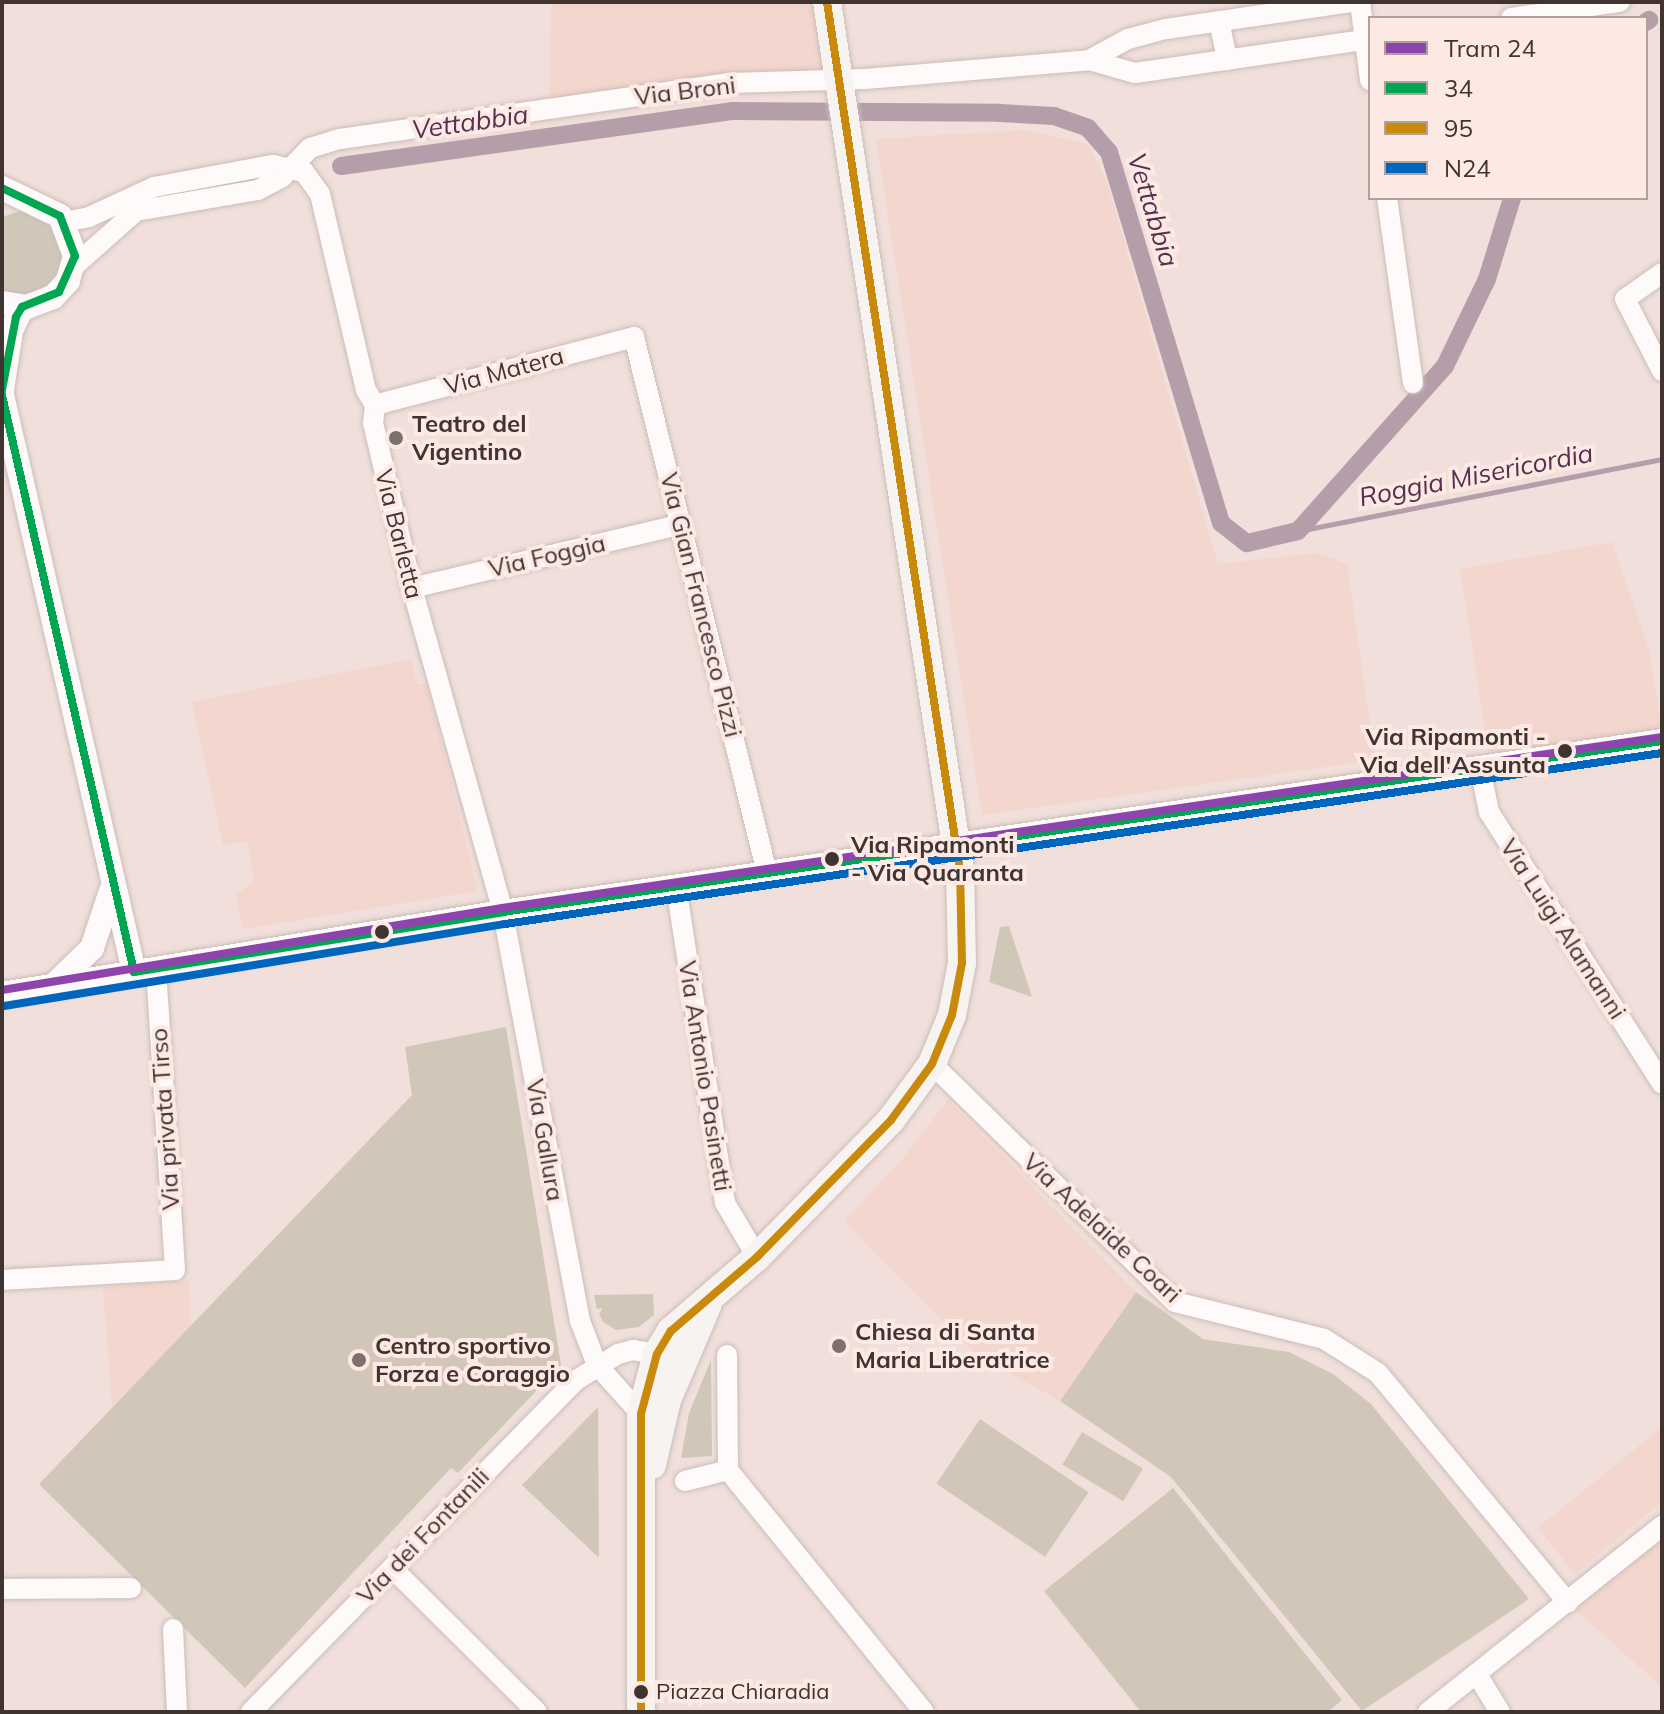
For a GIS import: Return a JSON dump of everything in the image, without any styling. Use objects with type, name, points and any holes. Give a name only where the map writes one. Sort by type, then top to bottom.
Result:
[{"type":"main road","points":[[641,1712],[641,1414],[657,1354],[671,1331],[757,1257],[891,1120],[932,1064],[952,1015],[962,963],[963,904],[956,845],[827,2]]},
{"type":"main road","points":[[640,1518],[667,1400],[710,1300]]},
{"type":"street","name":"Via Broni","points":[[73,267],[136,211],[258,190],[292,166],[310,148],[340,139],[730,83],[840,90],[1089,60],[1128,39],[1219,21],[1351,2]]},
{"type":"street","points":[[1360,2],[1367,39]]},
{"type":"street","points":[[1519,16],[1561,6],[1620,2]]},
{"type":"street","points":[[1219,21],[1227,60]]},
{"type":"street","name":"Via Broni","points":[[1089,60],[1132,73],[1367,39]]},
{"type":"street","points":[[64,222],[89,217],[154,187],[273,165],[292,166]]},
{"type":"street","name":"Via Barletta","points":[[292,166],[311,179],[320,194],[366,390],[375,405],[373,423],[412,588],[503,912]]},
{"type":"street","points":[[2,188],[26,200],[44,204],[64,222],[74,244],[73,267],[53,297],[12,305],[2,392],[112,877],[145,970]]},
{"type":"street","points":[[2,205],[26,200]]},
{"type":"street","points":[[1387,200],[1413,383]]},
{"type":"street","points":[[1662,273],[1625,299],[1662,371]]},
{"type":"street","name":"Via Matera","points":[[375,405],[634,337]]},
{"type":"street","name":"Via Gian Francesco Pizzi","points":[[634,337],[767,873]]},
{"type":"street","name":"Via Foggia","points":[[412,588],[682,524]]},
{"type":"street","points":[[2,994],[503,912],[1662,741]]},
{"type":"street","name":"Via Luigi Alamanni","points":[[1480,768],[1489,812],[1662,1084]]},
{"type":"street","points":[[54,985],[83,958],[101,932],[112,877]]},
{"type":"street","name":"Via Antonio Pasinetti","points":[[676,886],[725,1203],[757,1257]]},
{"type":"street","name":"Via Gallura","points":[[503,912],[572,1284],[597,1365]]},
{"type":"street","name":"Via privata Tirso","points":[[2,1280],[175,1270],[145,970]]},
{"type":"street","name":"Via Adelaide Coari","points":[[932,1064],[1175,1302],[1324,1339],[1378,1373],[1568,1603]]},
{"type":"street","name":"Via dei Fontanili","points":[[251,1712],[571,1384],[597,1365],[633,1350],[657,1354]]},
{"type":"street","points":[[727,1355],[728,1470],[924,1712]]},
{"type":"street","points":[[597,1365],[641,1414]]},
{"type":"street","points":[[685,1481],[728,1470]]},
{"type":"street","points":[[1428,1712],[1478,1676],[1662,1526]]},
{"type":"street","points":[[392,1568],[525,1708]]},
{"type":"street","points":[[2,1589],[131,1588]]},
{"type":"street","points":[[173,1629],[177,1712]]},
{"type":"street","points":[[1478,1676],[1500,1712]]},
{"type":"shaded area","points":[[551,2],[824,2],[836,77],[550,109]]},
{"type":"shaded area","points":[[1025,130],[1088,144],[1106,179],[1218,564],[1317,553],[1347,564],[1375,760],[982,815],[876,139]]},
{"type":"shaded area","points":[[23,210],[53,223],[65,254],[52,283],[22,296],[2,290],[2,217]]},
{"type":"shaded area","points":[[1612,542],[1649,649],[1662,734],[1491,767],[1460,569]]},
{"type":"shaded area","points":[[411,659],[417,684],[427,684],[478,891],[243,929],[236,895],[254,881],[247,841],[223,845],[192,702]]},
{"type":"shaded area","points":[[1009,926],[1032,997],[989,982],[1000,927]]},
{"type":"shaded area","name":"Centro sportivo Forza e Coraggio","points":[[506,1027],[561,1365],[458,1473],[451,1468],[245,1688],[39,1484],[412,1095],[405,1047]]},
{"type":"shaded area","points":[[948,1100],[1136,1292],[1060,1401],[978,1356],[844,1221],[899,1163]]},
{"type":"shaded area","points":[[189,1281],[191,1327],[112,1407],[103,1287]]},
{"type":"shaded area","points":[[1136,1292],[1203,1339],[1289,1352],[1333,1374],[1371,1404],[1529,1599],[1362,1711],[1171,1477],[1060,1401]]},
{"type":"shaded area","points":[[653,1294],[654,1315],[639,1327],[616,1330],[603,1322],[599,1314],[603,1308],[597,1309],[594,1295]]},
{"type":"shaded area","points":[[711,1360],[712,1456],[681,1458],[689,1413]]},
{"type":"shaded area","points":[[598,1407],[599,1558],[522,1485]]},
{"type":"shaded area","points":[[980,1419],[1089,1492],[1045,1557],[936,1484]]},
{"type":"shaded area","points":[[1662,1427],[1662,1502],[1575,1574],[1538,1528]]},
{"type":"shaded area","points":[[1082,1432],[1143,1469],[1123,1501],[1062,1465]]},
{"type":"shaded area","points":[[1173,1488],[1342,1700],[1328,1712],[1141,1712],[1044,1591]]},
{"type":"shaded area","points":[[1662,1526],[1662,1687],[1568,1603]]},
{"type":"waterway","name":"Vettabbia","points":[[341,166],[733,111],[1000,113],[1054,116],[1088,128],[1109,152],[1221,523],[1247,543],[1298,531],[1445,366],[1487,279],[1511,200]]},
{"type":"waterway","name":"Roggia Misericordia","points":[[1298,531],[1662,459]]},
{"type":"tram line","name":"24","points":[[2,990],[502,908],[1662,737]]},
{"type":"transit line","name":"95","points":[[641,1712],[641,1414],[657,1354],[671,1331],[757,1257],[891,1120],[932,1064],[952,1015],[962,963],[960,871],[827,2]]},
{"type":"transit line","name":"34","points":[[2,188],[60,216],[75,256],[59,292],[22,307],[16,317],[2,390]]},
{"type":"transit line","name":"34","points":[[2,395],[134,972]]},
{"type":"transit line","name":"34","points":[[134,972],[503,912],[1662,741]]},
{"type":"transit line","name":"N24","points":[[4,1006],[505,924],[1662,753]]},
{"type":"place","name":"Teatro del Vigentino","points":[[396,438]]},
{"type":"place","name":"Via Ripamonti - Via dell'Assunta","points":[[1565,751]]},
{"type":"place","name":"Via Ripamonti - Via Quaranta","points":[[832,859]]},
{"type":"place","name":"Chiesa di Santa Maria Liberatrice","points":[[839,1346]]},
{"type":"place","name":"Centro sportivo Forza e Coraggio","points":[[359,1360]]},
{"type":"place","name":"Piazza Chiaradia","points":[[641,1692]]}]
